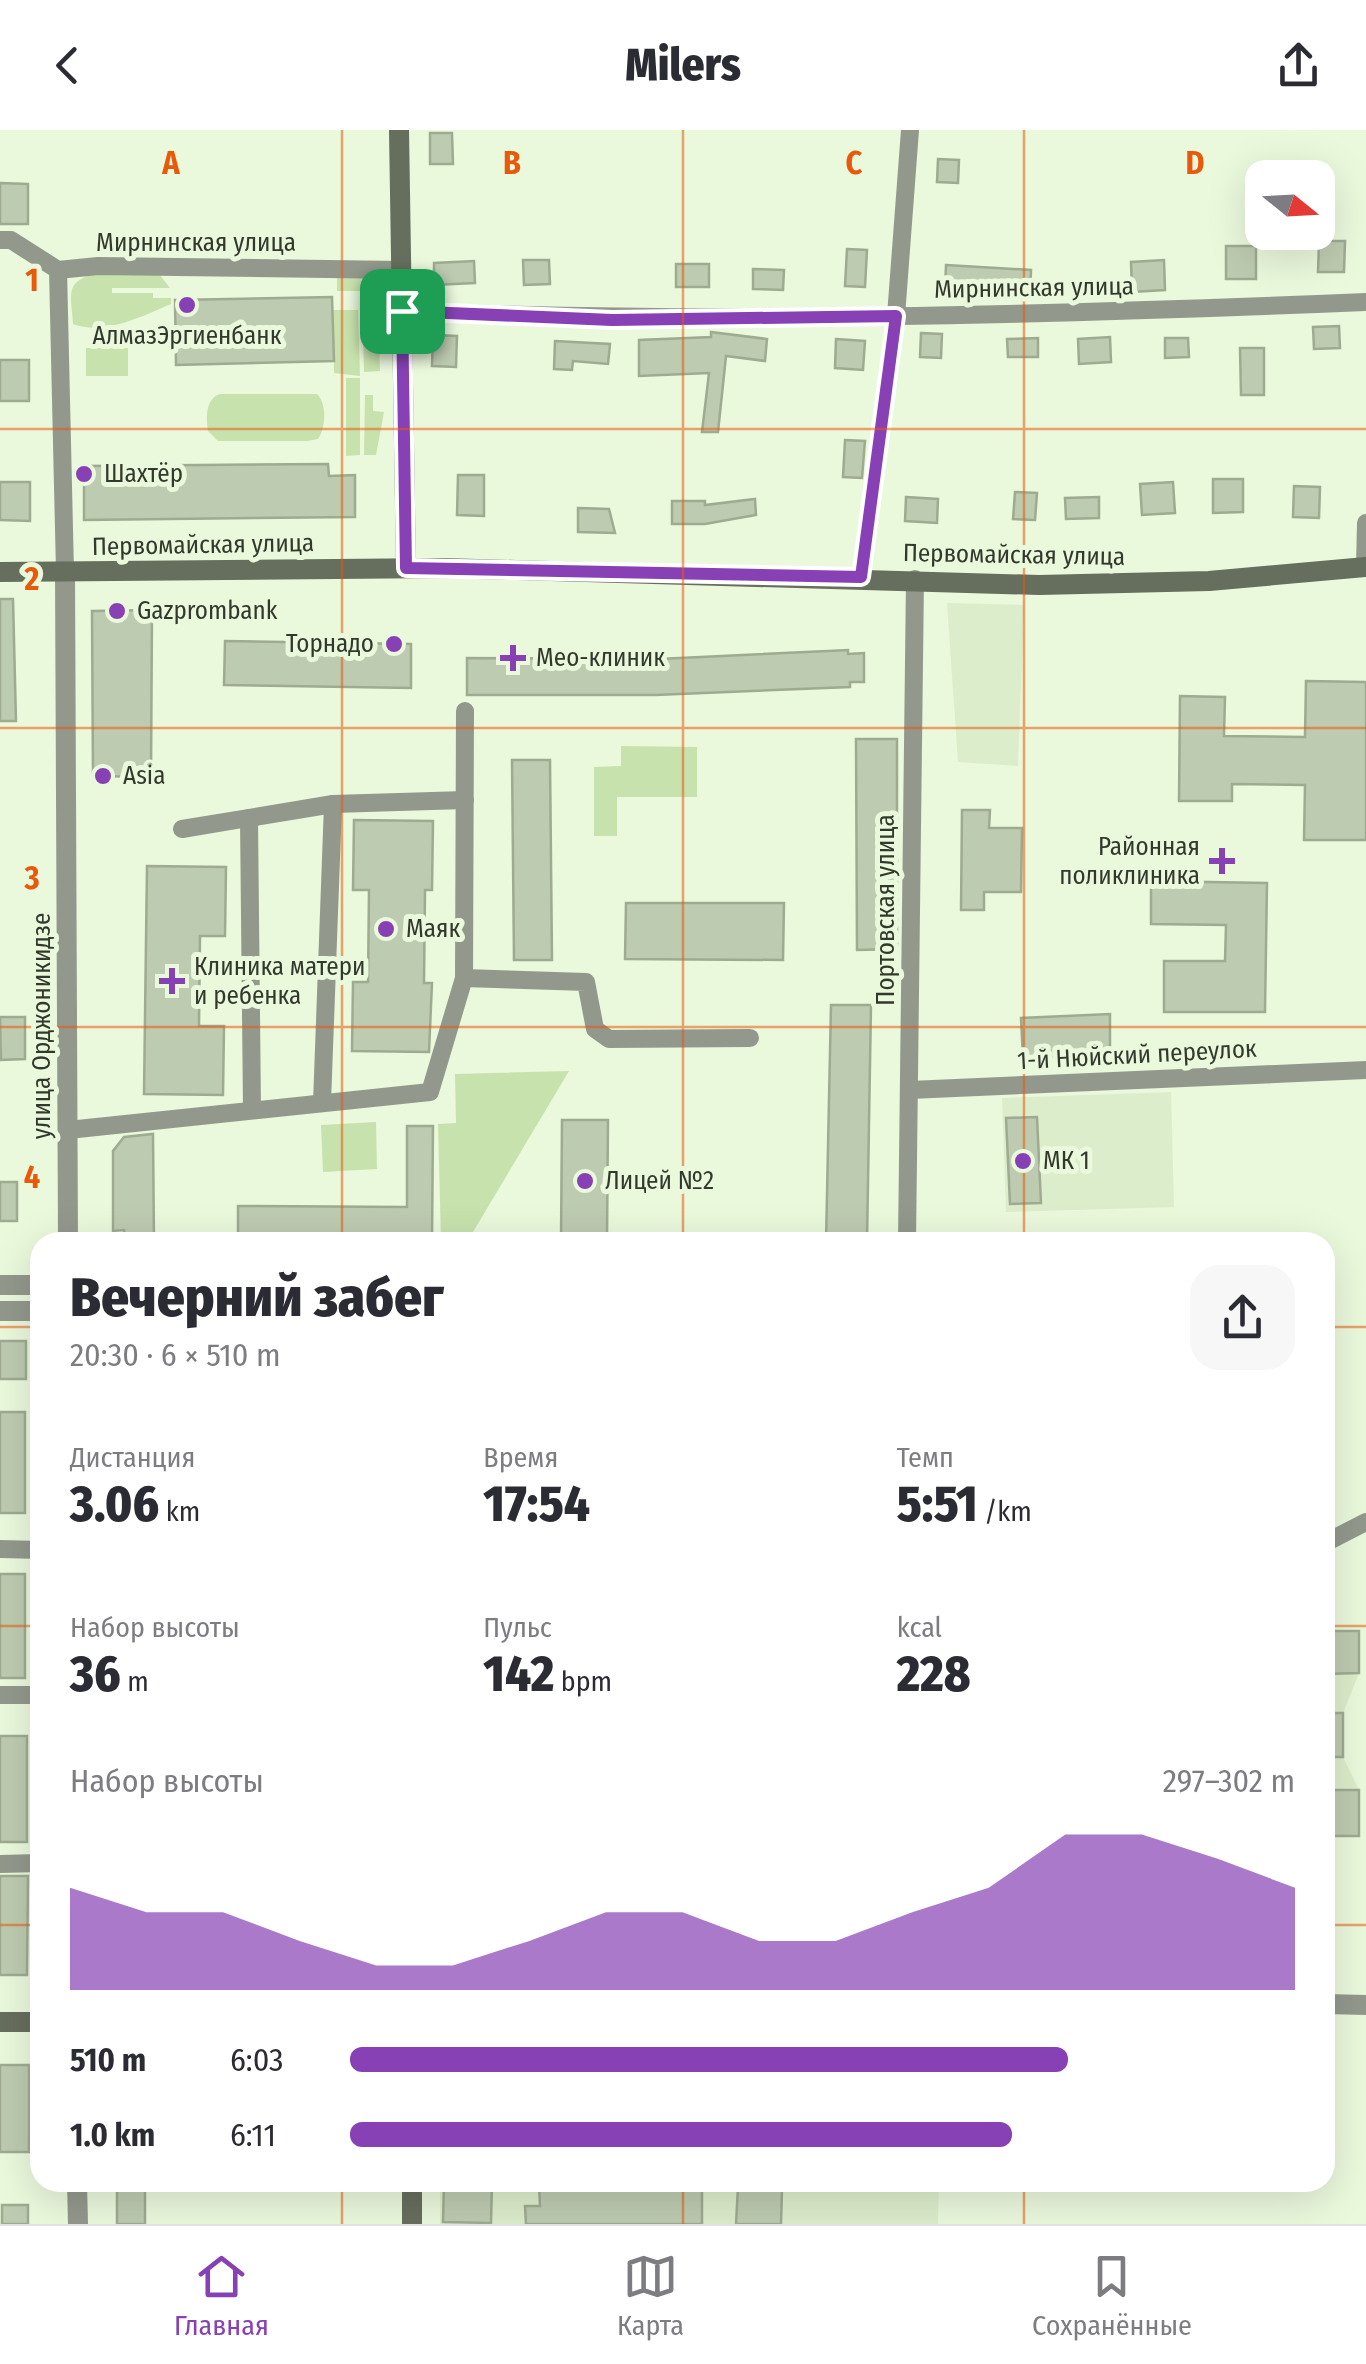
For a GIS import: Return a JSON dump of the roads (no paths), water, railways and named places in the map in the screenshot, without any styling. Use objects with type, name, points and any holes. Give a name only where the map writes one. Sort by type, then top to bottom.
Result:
[{"type":"main road","points":[[399,130],[406,568]]},
{"type":"main road","name":"Первомайская улица","points":[[0,572],[406,568],[861,577],[1039,585],[1210,581],[1366,566]]},
{"type":"main road","points":[[0,2022],[30,2022]]},
{"type":"main road","points":[[412,2192],[412,2224]]},
{"type":"street","points":[[861,577],[896,316],[910,130]]},
{"type":"street","points":[[0,240],[12,240],[58,270]]},
{"type":"street","name":"Мирнинская улица","points":[[58,270],[98,266],[401,270]]},
{"type":"street","name":"улица Орджоникидзе","points":[[58,270],[65,572],[68,1232]]},
{"type":"street","name":"Мирнинская улица","points":[[402,311],[612,320],[1366,302]]},
{"type":"street","points":[[1366,522],[1366,566]]},
{"type":"street","name":"Портовская улица","points":[[908,1232],[915,579]]},
{"type":"street","points":[[68,1130],[430,1092],[464,978],[465,711]]},
{"type":"street","points":[[182,829],[333,804],[465,800]]},
{"type":"street","points":[[322,1103],[333,804]]},
{"type":"street","points":[[249,818],[252,1110]]},
{"type":"street","points":[[464,978],[586,982],[595,1029],[609,1039],[750,1038]]},
{"type":"street","name":"1-й Нюйский переулок","points":[[910,1090],[1366,1070]]},
{"type":"street","points":[[0,1285],[30,1285]]},
{"type":"street","points":[[0,1311],[30,1310]]},
{"type":"street","points":[[1335,1538],[1366,1522]]},
{"type":"street","points":[[0,1548],[30,1550]]},
{"type":"street","points":[[0,1695],[30,1695]]},
{"type":"street","points":[[0,1864],[30,1863]]},
{"type":"street","points":[[1335,2004],[1366,2005]]},
{"type":"street","points":[[77,2192],[78,2224]]},
{"type":"place","name":"АлмазЭргиенбанк","points":[[187,305]]},
{"type":"place","name":"Шахтёр","points":[[84,474]]},
{"type":"place","name":"Gazprombank","points":[[117,611]]},
{"type":"place","name":"Торнадо","points":[[394,644]]},
{"type":"place","name":"Мео-клиник","points":[[513,658]]},
{"type":"place","name":"Asia","points":[[103,776]]},
{"type":"place","name":"Районная поликлиника","points":[[1222,861]]},
{"type":"place","name":"Маяк","points":[[386,929]]},
{"type":"place","name":"Клиника матери и ребенка","points":[[172,981]]},
{"type":"place","name":"МК 1","points":[[1023,1161]]},
{"type":"place","name":"Лицей №2","points":[[585,1181]]}]
